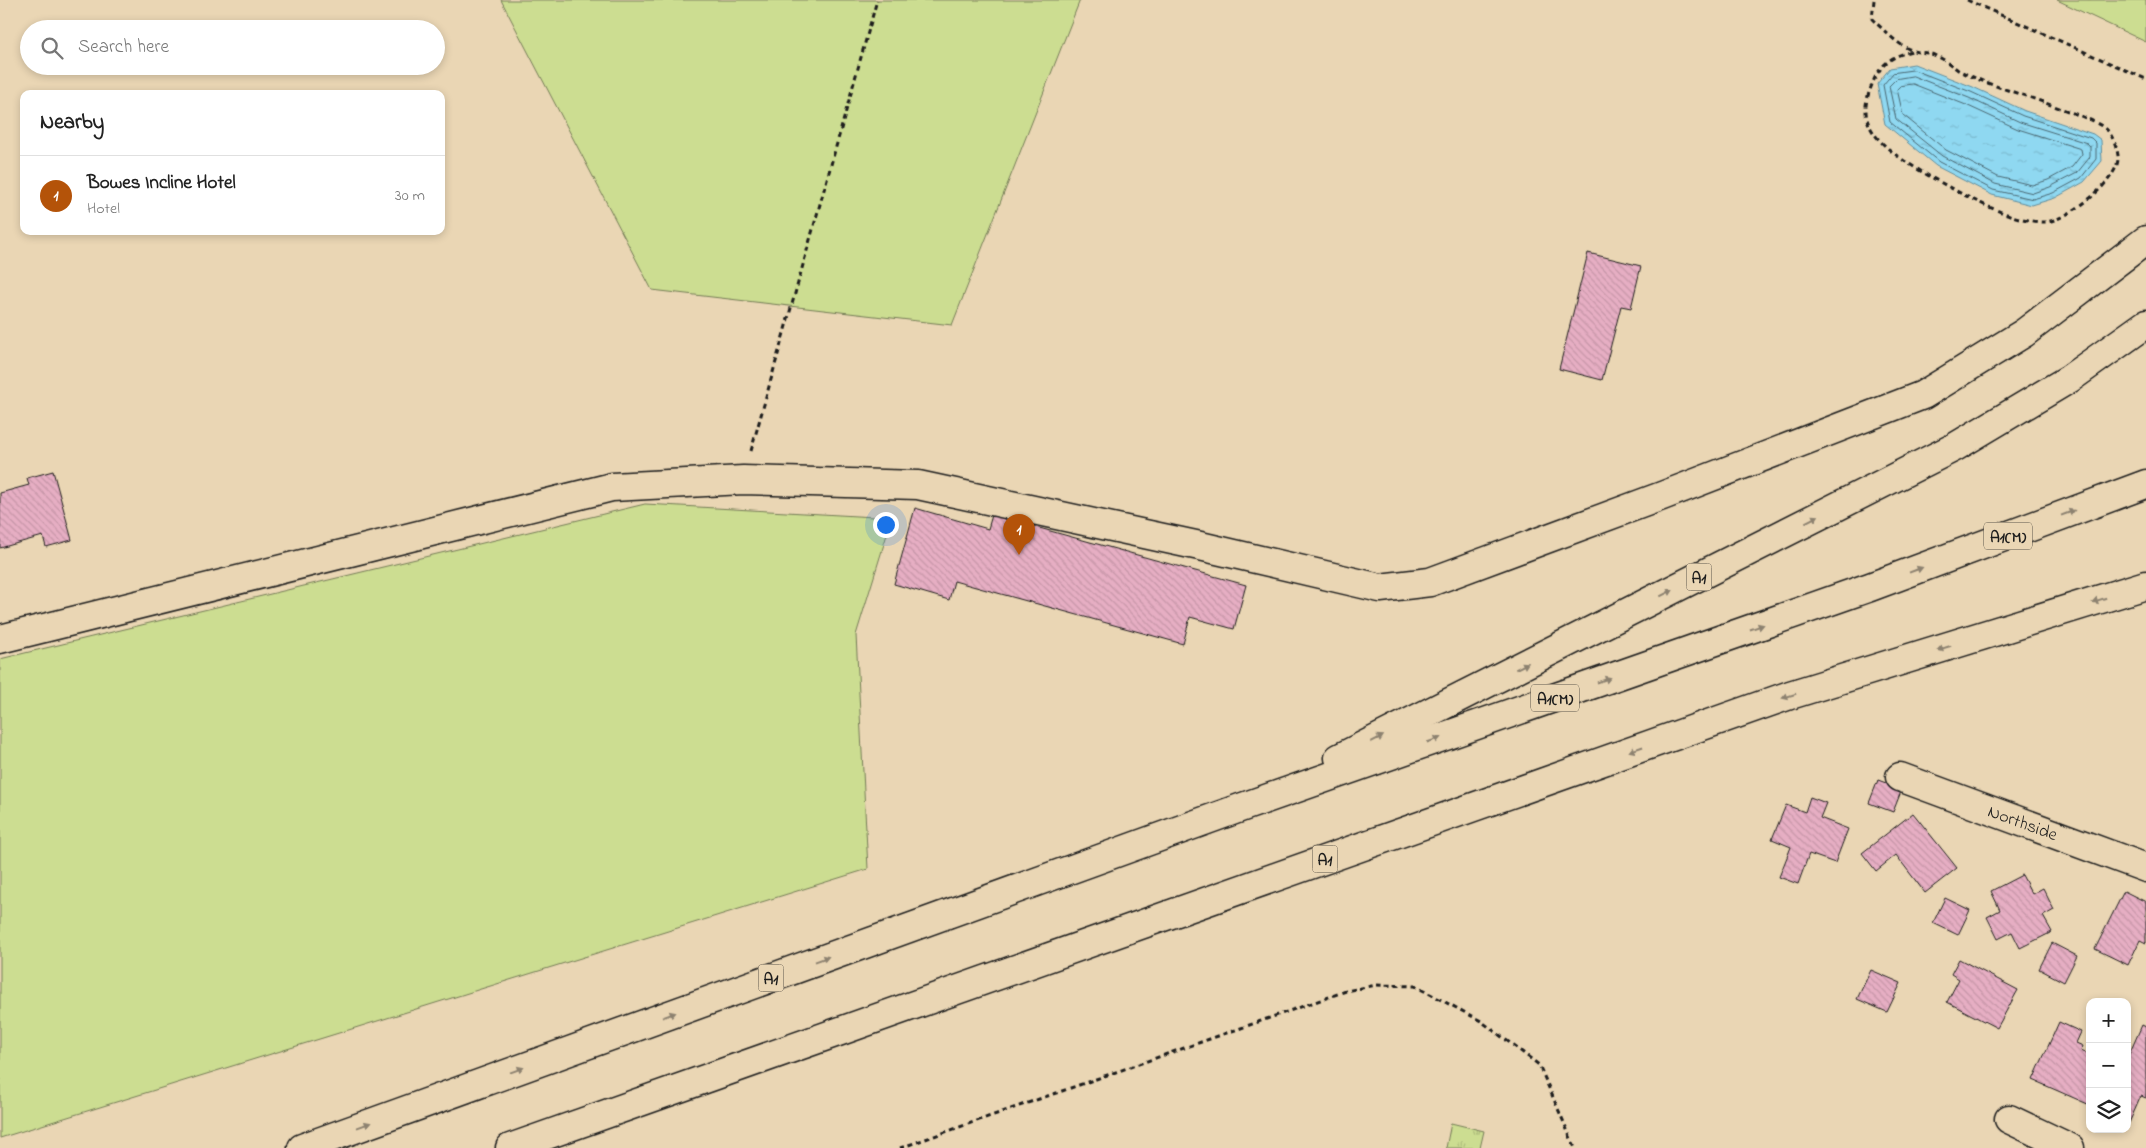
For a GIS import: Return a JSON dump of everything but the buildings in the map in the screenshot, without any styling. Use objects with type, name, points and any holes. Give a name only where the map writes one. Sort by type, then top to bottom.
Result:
[{"type":"main road","points":[[0,639],[612,487],[743,480],[918,485],[1200,546],[1380,588],[1430,582],[1923,395],[2024,333],[2146,240]]},
{"type":"main road","name":"A1","points":[[302,1148],[1240,808],[1955,447],[2068,379],[2146,324]]},
{"type":"main road","name":"A1(M)","points":[[1240,808],[1870,587],[2146,484]]},
{"type":"main road","name":"A1","points":[[510,1148],[1790,695],[2146,585]]},
{"type":"main road","name":"Northside","points":[[1900,777],[2146,868]]},
{"type":"main road","points":[[2009,1119],[2070,1148]]},
{"type":"path","points":[[743,480],[877,0]]},
{"type":"path","points":[[1874,0],[1872,19],[1888,35],[1912,51],[1935,55],[1973,76],[2082,117],[2108,131],[2119,158],[2115,170],[2084,204],[2064,217],[2044,222],[2025,219],[1990,208],[1953,190],[1906,162],[1882,143],[1869,126],[1866,111],[1874,79],[1884,64],[1894,56],[1912,51]]},
{"type":"path","points":[[1967,0],[2146,79]]},
{"type":"path","points":[[900,1148],[1346,991],[1376,985],[1415,986],[1481,1021],[1539,1065],[1574,1148]]},
{"type":"green space","points":[[501,0],[1080,0],[952,325],[652,290]]},
{"type":"green space","points":[[2057,0],[2146,0],[2146,42]]},
{"type":"green space","points":[[645,504],[892,518],[856,635],[868,869],[0,1138],[0,659]]},
{"type":"green space","points":[[1451,1123],[1484,1131],[1480,1148],[1446,1148]]},
{"type":"water","points":[[1914,64],[1973,87],[2025,111],[2093,134],[2101,140],[2102,161],[2084,182],[2055,198],[2032,205],[1992,195],[1936,166],[1885,124],[1877,84],[1890,68]]},
{"type":"place","name":"Bowes Incline Hotel","points":[[1019,555]]}]
